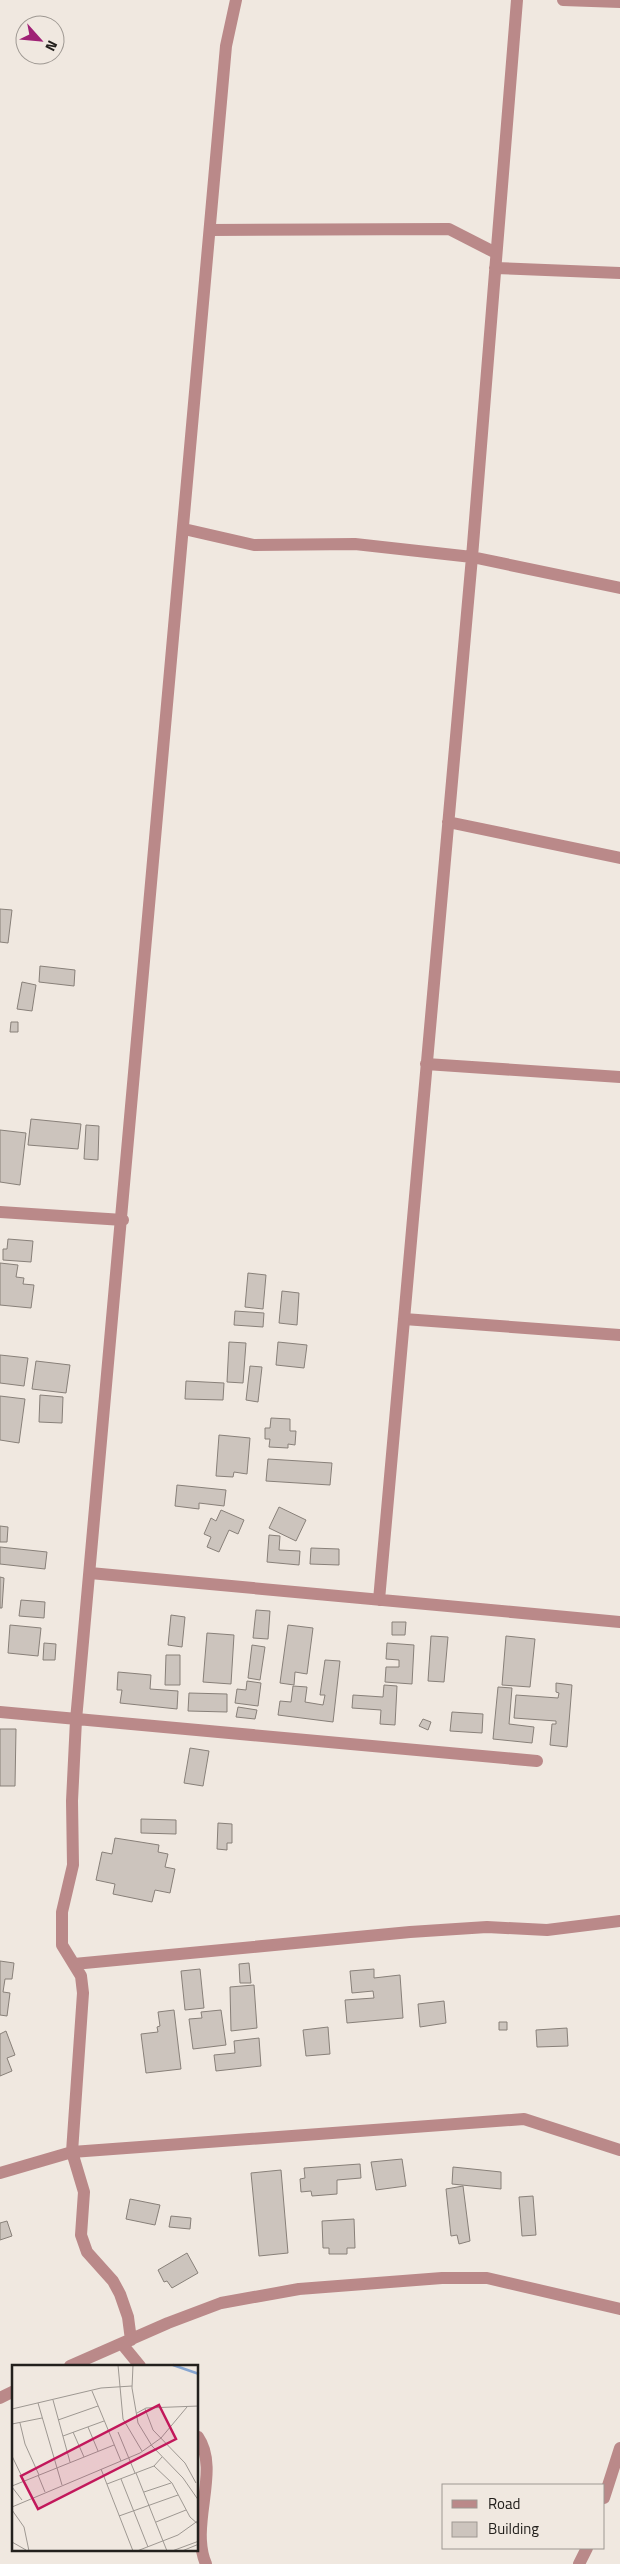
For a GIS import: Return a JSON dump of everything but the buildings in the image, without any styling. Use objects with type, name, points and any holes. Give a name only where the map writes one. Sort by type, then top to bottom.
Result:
[{"type":"street","points":[[139,2365],[126,2342],[128,2317],[120,2294],[112,2281],[87,2252],[80,2235],[84,2192],[72,2152],[83,2014],[81,1976],[62,1945],[62,1912],[73,1865],[72,1801],[76,1720],[123,1220],[226,46],[236,0]]},
{"type":"street","points":[[379,1600],[472,557],[517,0]]},
{"type":"street","points":[[563,0],[620,2]]},
{"type":"street","points":[[210,230],[450,229],[496,253]]},
{"type":"street","points":[[495,268],[620,273]]},
{"type":"street","points":[[184,529],[254,545],[355,544],[472,557],[620,588]]},
{"type":"street","points":[[448,822],[620,858]]},
{"type":"street","points":[[426,1064],[620,1076]]},
{"type":"street","points":[[0,1212],[123,1220]]},
{"type":"street","points":[[404,1319],[620,1335]]},
{"type":"street","points":[[90,1573],[620,1622]]},
{"type":"street","points":[[0,1712],[537,1761]]},
{"type":"street","points":[[74,1964],[410,1932],[487,1927],[547,1930],[620,1921]]},
{"type":"street","points":[[0,2173],[72,2152],[524,2119],[620,2150]]},
{"type":"street","points":[[72,2365],[221,2303],[299,2288],[442,2278],[487,2278],[620,2309]]},
{"type":"street","points":[[0,2398],[12,2392]]},
{"type":"street","points":[[199,2439],[204,2447],[206,2464],[200,2535],[206,2564]]},
{"type":"street","points":[[605,2495],[620,2448]]},
{"type":"street","points":[[578,2564],[586,2549]]}]
